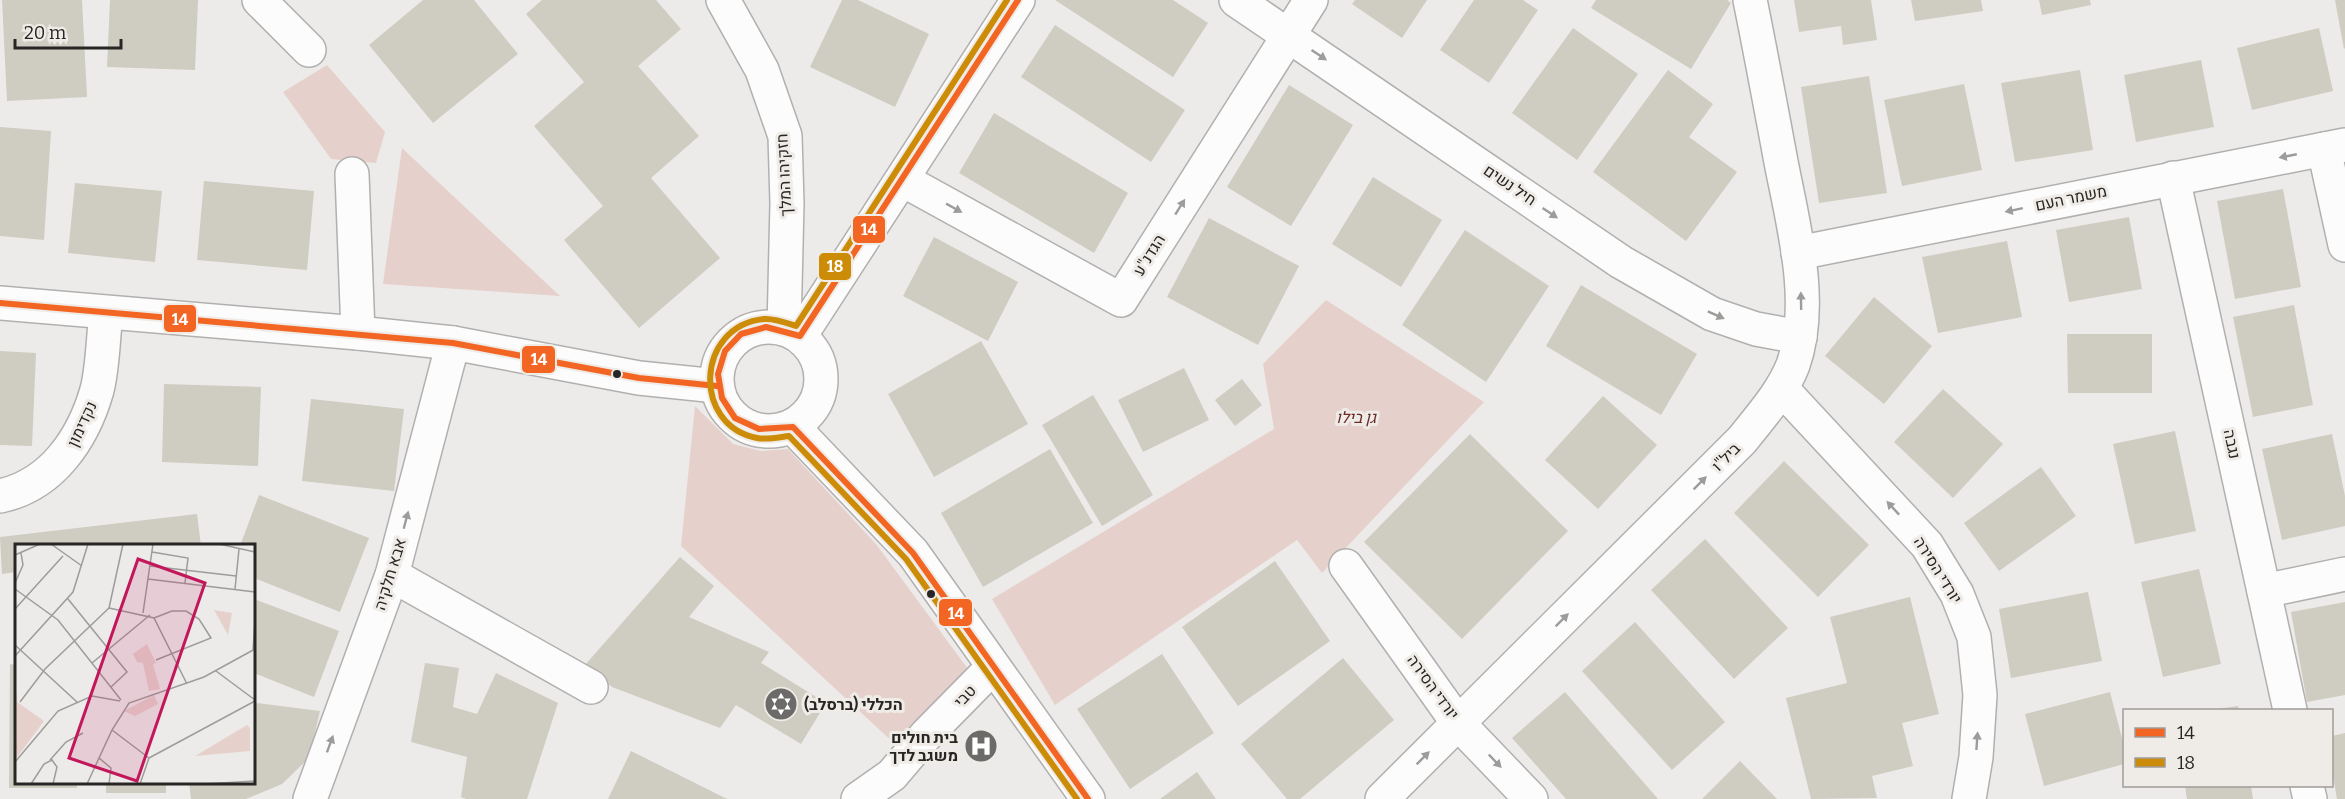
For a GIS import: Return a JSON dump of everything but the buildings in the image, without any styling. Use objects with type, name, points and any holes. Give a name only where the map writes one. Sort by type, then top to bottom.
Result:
[{"type":"street","points":[[259,0],[309,50]]},
{"type":"street","name":"חזקיהו המלך","points":[[723,0],[762,70],[785,136],[786,276],[792,332]]},
{"type":"street","points":[[792,332],[828,292],[1018,0]]},
{"type":"street","name":"חיל נשים","points":[[1236,0],[1621,262],[1712,314],[1756,329],[1800,337]]},
{"type":"street","name":"הגדנ\"ע","points":[[903,180],[1121,300],[1311,0]]},
{"type":"street","name":"ביל\"ו","points":[[1382,799],[1742,440],[1782,389],[1793,364],[1800,337],[1802,301],[1798,253],[1750,0]]},
{"type":"street","points":[[2335,147],[2345,245]]},
{"type":"street","name":"משמר העם","points":[[1798,253],[2335,147]]},
{"type":"street","points":[[352,174],[358,333]]},
{"type":"street","name":"נגבה","points":[[2173,178],[2290,709]]},
{"type":"street","points":[[786,276],[792,288],[801,294],[819,296],[828,292]]},
{"type":"street","points":[[0,303],[453,343],[639,378],[717,387]]},
{"type":"street","name":"נקדימון","points":[[0,496],[10,494],[47,476],[67,454],[85,422],[97,389],[106,313]]},
{"type":"street","points":[[766,326],[792,332],[811,347],[820,363],[822,382],[818,400],[808,416],[793,427],[775,431],[757,430],[734,418],[723,404],[717,387],[718,368],[724,351],[737,337],[748,331],[766,326]]},
{"type":"street","name":"אבא חלקיה","points":[[310,799],[392,575],[453,343]]},
{"type":"street","name":"יורדי הסירה","points":[[1782,389],[1927,545],[1957,594],[1974,637],[1980,695],[1977,757],[1970,799]]},
{"type":"street","points":[[793,427],[913,553],[1088,799]]},
{"type":"street","name":"יורדי הסירה","points":[[1346,566],[1458,723],[1531,799]]},
{"type":"street","points":[[2264,591],[2345,574]]},
{"type":"street","points":[[392,575],[591,687]]},
{"type":"street","name":"טבי","points":[[858,799],[892,775],[927,734],[993,667]]},
{"type":"green space","points":[[327,65],[385,132],[376,163],[331,159],[283,92]]},
{"type":"green space","points":[[402,148],[560,296],[383,284]]},
{"type":"green space","name":"גן בילו","points":[[1326,300],[1484,402],[1322,573],[1297,540],[1055,705],[992,599],[1274,429],[1263,364]]},
{"type":"green space","points":[[695,406],[733,444],[761,451],[788,449],[876,544],[968,669],[896,745],[681,546]]},
{"type":"transit line","name":"18","points":[[1007,0],[796,326],[768,319],[741,326],[725,339],[714,357],[710,377],[712,397],[721,415],[736,430],[761,439],[789,436],[906,559],[1077,799]]},
{"type":"transit line","name":"14","points":[[1018,0],[800,336],[766,327],[741,334],[725,351],[718,374],[722,398],[735,418],[759,429],[793,427],[913,553],[1088,799]]},
{"type":"transit line","name":"14","points":[[0,303],[453,343],[639,378],[717,386]]},
{"type":"place","name":"הכללי (ברסלב)","points":[[781,704]]},
{"type":"place","name":"בית חולים משגב לדך","points":[[981,746]]}]
